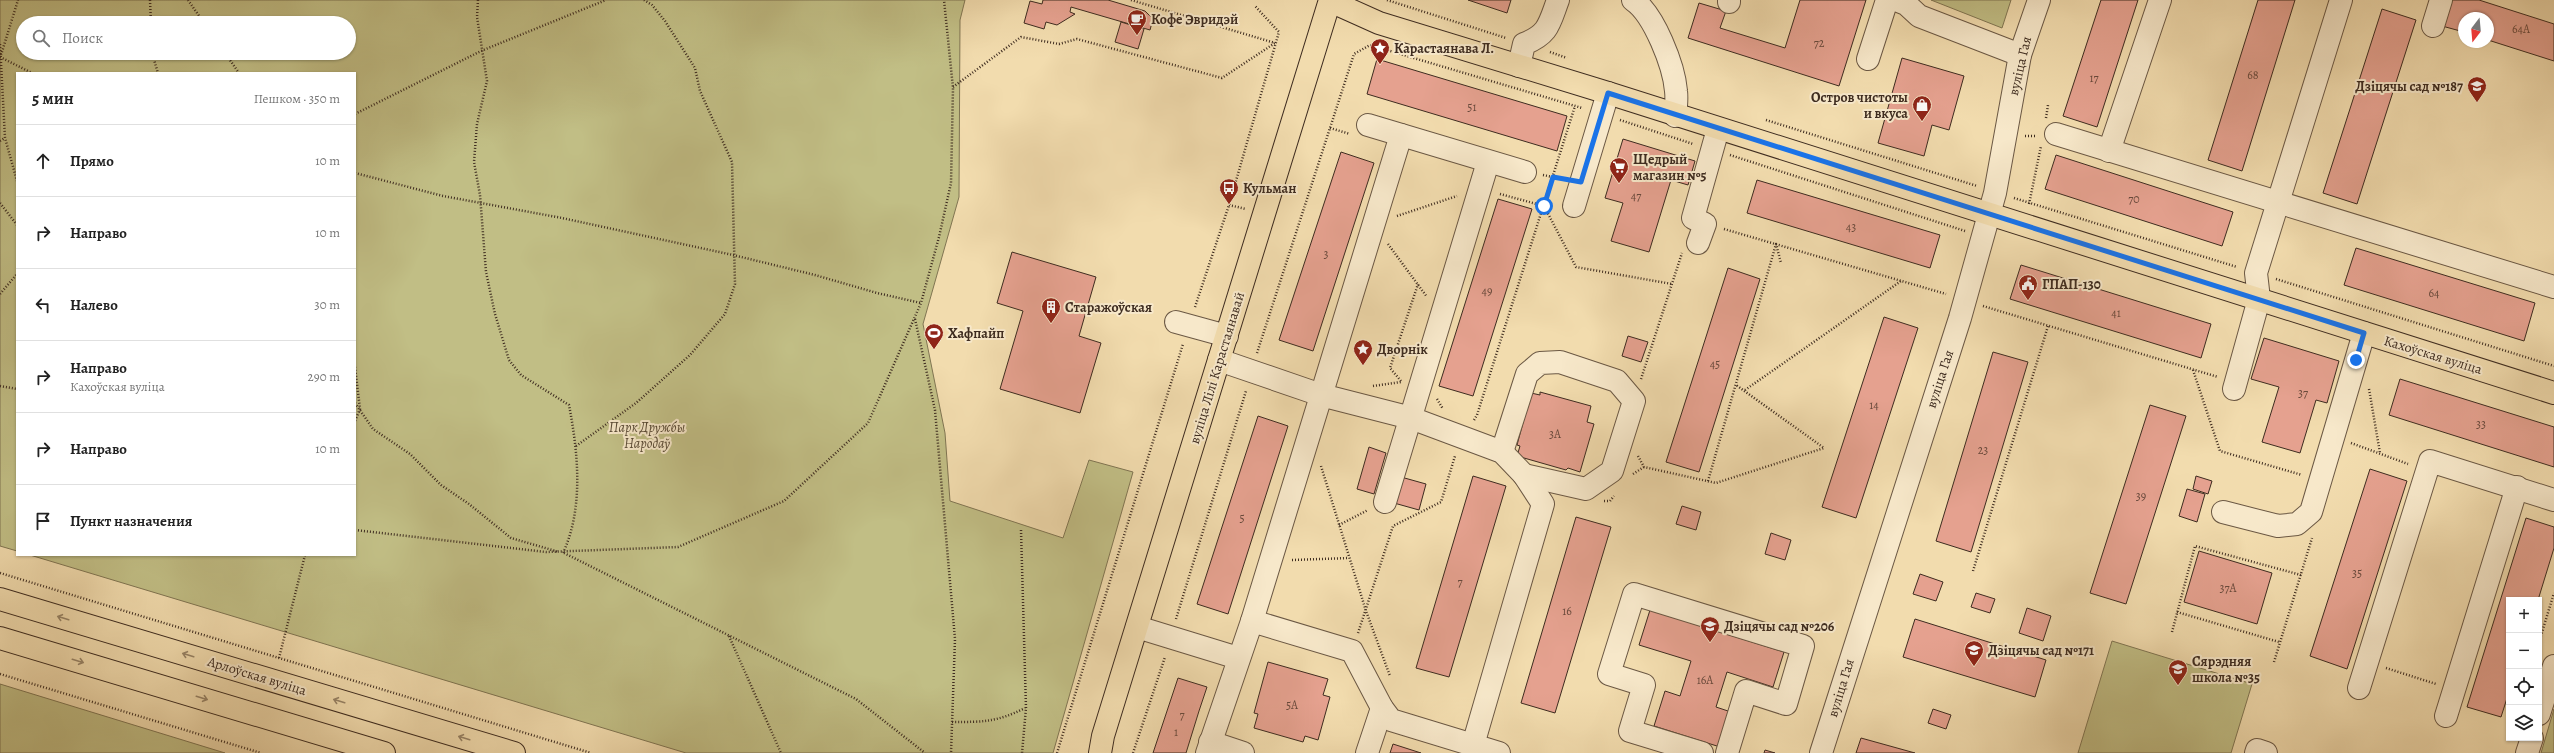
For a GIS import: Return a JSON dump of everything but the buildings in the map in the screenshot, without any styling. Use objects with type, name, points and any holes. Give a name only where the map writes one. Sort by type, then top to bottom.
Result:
[{"type":"main road","name":"Кахоўская вуліца","points":[[1329,0],[1379,23],[1608,93],[1675,116],[1715,140],[2023,224],[2554,393]]},
{"type":"main road","name":"вуліца Лілі Карастаянавай","points":[[1099,747],[1227,336],[1329,0]]},
{"type":"main road","name":"Арлоўская вуліца","points":[[0,600],[514,753]]},
{"type":"main road","points":[[0,638],[384,753]]},
{"type":"street","points":[[1519,66],[1524,44],[1539,38],[1548,29],[1558,0]]},
{"type":"street","points":[[1633,0],[1642,6],[1652,21],[1674,75],[1677,92],[1675,116]]},
{"type":"street","points":[[1868,59],[1887,0]]},
{"type":"street","points":[[1896,0],[1906,4],[1920,16],[2020,55]]},
{"type":"street","name":"вуліца Гая","points":[[1821,753],[1960,318],[1995,193],[2020,55],[2039,0]]},
{"type":"street","points":[[2109,151],[2160,0]]},
{"type":"street","points":[[2234,389],[2259,299],[2256,273],[2341,0]]},
{"type":"street","points":[[2433,26],[2441,0]]},
{"type":"street","points":[[1574,206],[1608,93]]},
{"type":"street","points":[[1368,125],[1525,172]]},
{"type":"street","points":[[2048,132],[2554,288]]},
{"type":"street","points":[[1242,753],[1208,748],[1252,621],[1401,135]]},
{"type":"street","points":[[1691,245],[1705,224],[1693,218],[1715,140]]},
{"type":"street","points":[[1385,502],[1488,162]]},
{"type":"street","points":[[1183,324],[1227,336]]},
{"type":"street","points":[[2223,512],[2278,526],[2297,524],[2311,512],[2364,333]]},
{"type":"street","points":[[1219,360],[1322,395],[1411,418],[1502,452],[1524,475],[1544,504],[1473,745]]},
{"type":"street","points":[[1502,452],[1527,374],[1540,363],[1560,362],[1617,381],[1634,401],[1612,471],[1586,489],[1524,475]]},
{"type":"street","points":[[2359,688],[2430,461],[2517,487],[2554,500]]},
{"type":"street","points":[[2446,716],[2517,487]]},
{"type":"street","points":[[1702,753],[1676,749],[1630,731],[1644,685],[1609,674],[1634,594],[1803,646],[1786,704],[1746,692],[1727,753]]},
{"type":"street","points":[[1252,621],[1352,651],[1382,708],[1391,720],[1499,753]]},
{"type":"street","points":[[1137,627],[1238,658]]},
{"type":"street","points":[[2542,705],[2554,666]]},
{"type":"street","points":[[1367,753],[1382,708]]},
{"type":"street","points":[[2527,753],[2531,741]]},
{"type":"street","points":[[2256,753],[2256,750],[2266,753]]},
{"type":"path","points":[[0,57],[18,0]]},
{"type":"path","points":[[150,0],[151,16]]},
{"type":"path","points":[[188,0],[199,16]]},
{"type":"path","points":[[478,0],[477,17],[481,52],[487,81],[477,124],[475,155],[486,272],[495,314],[508,360],[521,375],[570,405],[576,447],[577,488],[569,540],[563,553]]},
{"type":"path","points":[[356,114],[481,52],[606,0]]},
{"type":"path","points":[[644,0],[652,5]]},
{"type":"path","points":[[576,447],[636,403],[690,355],[726,314],[735,284],[733,255],[732,162],[700,91],[695,68],[652,5],[651,0]]},
{"type":"path","points":[[356,530],[563,553],[678,547],[784,501],[868,423],[915,319],[921,302],[940,237],[951,183],[953,88],[944,0]]},
{"type":"path","points":[[1131,0],[1275,43]]},
{"type":"path","points":[[1387,0],[1568,58]]},
{"type":"path","points":[[1057,753],[1183,324],[1229,205],[1279,32],[1255,6]]},
{"type":"path","points":[[953,88],[1021,37],[1059,44],[1077,39],[1222,78],[1275,43]]},
{"type":"path","points":[[0,44],[6,138],[16,177]]},
{"type":"path","points":[[1133,753],[1171,637],[1259,346],[1354,54],[1370,45],[1602,114],[1715,140],[1983,236]]},
{"type":"path","points":[[0,57],[30,72]]},
{"type":"path","points":[[154,60],[158,72]]},
{"type":"path","points":[[230,60],[238,72]]},
{"type":"path","points":[[2023,224],[2048,132],[2048,105]]},
{"type":"path","points":[[1460,436],[1477,415],[1575,106]]},
{"type":"path","points":[[1760,118],[1995,193],[2554,366]]},
{"type":"path","points":[[0,141],[6,138]]},
{"type":"path","points":[[1525,172],[1581,182]]},
{"type":"path","points":[[356,173],[443,196],[562,218],[733,255],[816,275],[877,294],[921,302]]},
{"type":"path","points":[[1441,316],[1373,224],[1480,189],[1544,206],[1576,267],[1672,284]]},
{"type":"path","points":[[0,203],[16,224]]},
{"type":"path","points":[[1708,481],[1776,244],[1781,263]]},
{"type":"path","points":[[1634,401],[1672,284],[1691,245]]},
{"type":"path","points":[[0,294],[16,275]]},
{"type":"path","points":[[1745,390],[1902,281]]},
{"type":"path","points":[[1401,382],[1390,368],[1418,284]]},
{"type":"path","points":[[915,319],[935,410],[956,639],[951,753]]},
{"type":"path","points":[[1973,571],[2048,326]]},
{"type":"path","points":[[1259,346],[1263,353]]},
{"type":"path","points":[[2193,370],[2220,451],[2320,481]]},
{"type":"path","points":[[356,375],[360,408],[356,418]]},
{"type":"path","points":[[0,386],[16,389]]},
{"type":"path","points":[[1624,431],[1644,467],[1716,483],[1824,448],[1745,390],[1736,386]]},
{"type":"path","points":[[356,404],[373,429],[410,454],[441,485],[469,504],[510,538],[563,553],[856,699],[925,753]]},
{"type":"path","points":[[356,409],[360,408]]},
{"type":"path","points":[[1319,461],[1349,558],[1392,682]]},
{"type":"path","points":[[1022,530],[1026,708],[1022,753]]},
{"type":"path","points":[[2172,632],[2195,546],[2301,575]]},
{"type":"path","points":[[278,658],[305,556]]},
{"type":"path","points":[[1271,560],[1349,558]]},
{"type":"path","points":[[0,573],[591,753]]},
{"type":"path","points":[[2542,633],[2554,593]]},
{"type":"path","points":[[2177,612],[2279,642]]},
{"type":"path","points":[[729,636],[780,753]]},
{"type":"path","points":[[2368,662],[2454,689]]},
{"type":"path","points":[[0,674],[261,753]]},
{"type":"path","points":[[952,722],[987,722],[1003,719],[1026,708]]},
{"type":"green space","name":"Парк Дружбы Народаў","points":[[0,0],[965,0],[960,20],[959,197],[923,324],[945,433],[950,501],[1063,538],[1089,460],[1133,472],[1053,753],[686,753],[33,556],[356,556],[356,72],[16,72],[16,551],[0,546]]},
{"type":"green space","points":[[1931,0],[2011,0],[2002,28]]},
{"type":"green space","points":[[2112,641],[2252,684],[2231,753],[2078,753]]},
{"type":"green space","points":[[0,684],[225,753],[0,753]]},
{"type":"green space","points":[[2554,709],[2554,753],[2541,753]]},
{"type":"place","name":"Кофе Эвридэй","points":[[1137,36]]},
{"type":"place","name":"Карастаянава Л.","points":[[1380,65]]},
{"type":"place","name":"Дзіцячы сад №187","points":[[2477,103]]},
{"type":"place","name":"Остров чистоты и вкуса","points":[[1922,122]]},
{"type":"place","name":"Щедрый магазин №5","points":[[1619,184]]},
{"type":"place","name":"Кульман","points":[[1229,205]]},
{"type":"place","name":"ГПАП-130","points":[[2028,301]]},
{"type":"place","name":"Старажоўская","points":[[1051,324]]},
{"type":"place","name":"Хафпайп","points":[[934,350]]},
{"type":"place","name":"Дворнік","points":[[1363,366]]},
{"type":"place","name":"Дзіцячы сад №206","points":[[1710,643]]},
{"type":"place","name":"Дзіцячы сад №171","points":[[1974,667]]},
{"type":"place","name":"Сярэдняя школа №35","points":[[2178,686]]},
{"type":"route","points":[[1544,206],[1553,177],[1581,182],[1608,93],[1655,110],[2023,224],[2364,333],[2356,360]]}]
